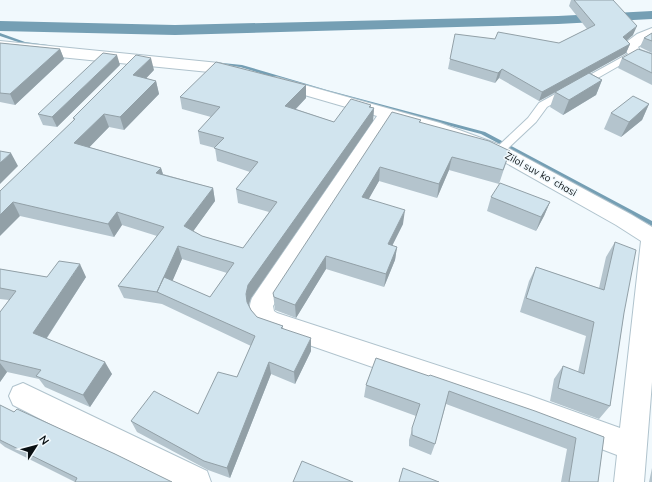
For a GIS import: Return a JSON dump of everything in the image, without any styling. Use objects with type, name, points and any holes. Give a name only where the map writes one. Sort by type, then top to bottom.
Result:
[{"type":"street","points":[[652,32],[630,44],[630,48],[635,53],[652,60]]},
{"type":"street","name":"Zilol suv koʻchasi","points":[[0,46],[228,70],[388,113],[503,147],[624,220],[652,239]]},
{"type":"street","points":[[120,76],[136,60]]},
{"type":"street","points":[[388,113],[261,305],[263,316],[269,321],[528,408],[633,447]]},
{"type":"street","points":[[629,482],[652,239]]},
{"type":"street","points":[[23,396],[196,482]]},
{"type":"lane","points":[[503,147],[532,120],[543,105],[635,53]]},
{"type":"building","points":[[574,0],[613,0],[637,26],[623,37],[630,44],[542,92],[502,69],[498,73],[450,59],[455,34],[495,39],[498,32],[559,43],[595,25]]},
{"type":"building","points":[[652,33],[652,41],[644,38]]},
{"type":"building","points":[[0,43],[60,49],[10,94],[0,93]]},
{"type":"building","points":[[638,49],[652,54],[652,73],[622,58]]},
{"type":"building","points":[[103,53],[117,55],[52,117],[38,114]]},
{"type":"building","points":[[136,55],[151,58],[133,75],[156,81],[120,117],[104,114],[74,143],[161,168],[156,173],[213,188],[184,226],[202,236],[243,248],[277,202],[236,189],[258,162],[214,148],[224,138],[198,131],[220,107],[180,97],[216,62],[306,85],[285,106],[334,122],[351,99],[371,105],[369,107],[374,108],[248,285],[246,294],[247,302],[257,317],[283,326],[281,328],[311,338],[294,372],[269,362],[227,468],[204,461],[131,421],[154,391],[198,414],[218,372],[237,377],[255,336],[157,292],[118,286],[164,227],[117,212],[108,224],[13,202],[0,215],[0,191],[75,119],[73,118]],"holes":[[[178,246],[234,263],[210,297],[164,277],[157,292]]]},
{"type":"building","points":[[589,73],[602,80],[569,100],[555,92]]},
{"type":"building","points":[[633,96],[649,104],[629,122],[611,113]]},
{"type":"building","points":[[392,112],[421,120],[419,122],[489,141],[510,151],[503,170],[452,157],[439,184],[380,167],[362,197],[405,210],[388,244],[397,247],[386,274],[326,256],[295,305],[274,297],[273,293]]},
{"type":"building","points":[[0,151],[11,153],[0,163]]},
{"type":"building","points":[[500,183],[550,202],[541,217],[491,197]]},
{"type":"building","points":[[615,242],[636,250],[624,313],[610,406],[558,388],[563,366],[584,374],[594,322],[526,298],[536,267],[604,290]]},
{"type":"building","points":[[59,261],[80,264],[33,333],[105,362],[83,395],[36,376],[41,370],[0,360],[0,312],[16,291],[0,288],[0,269],[47,277]]},
{"type":"building","points":[[376,358],[535,411],[604,437],[598,482],[569,482],[576,438],[449,391],[435,444],[412,435],[412,428],[420,404],[366,385]]},
{"type":"building","points":[[0,405],[14,412],[17,409],[172,482],[75,482],[77,478],[0,440]]},
{"type":"building","points":[[302,461],[353,482],[293,482]]},
{"type":"building","points":[[403,468],[439,482],[399,482]]},
{"type":"waterway","points":[[0,26],[175,30],[558,20],[652,15]]},
{"type":"waterway","points":[[0,34],[24,43],[48,46]]},
{"type":"waterway","points":[[215,63],[240,66],[325,91],[483,133],[652,224]]}]
